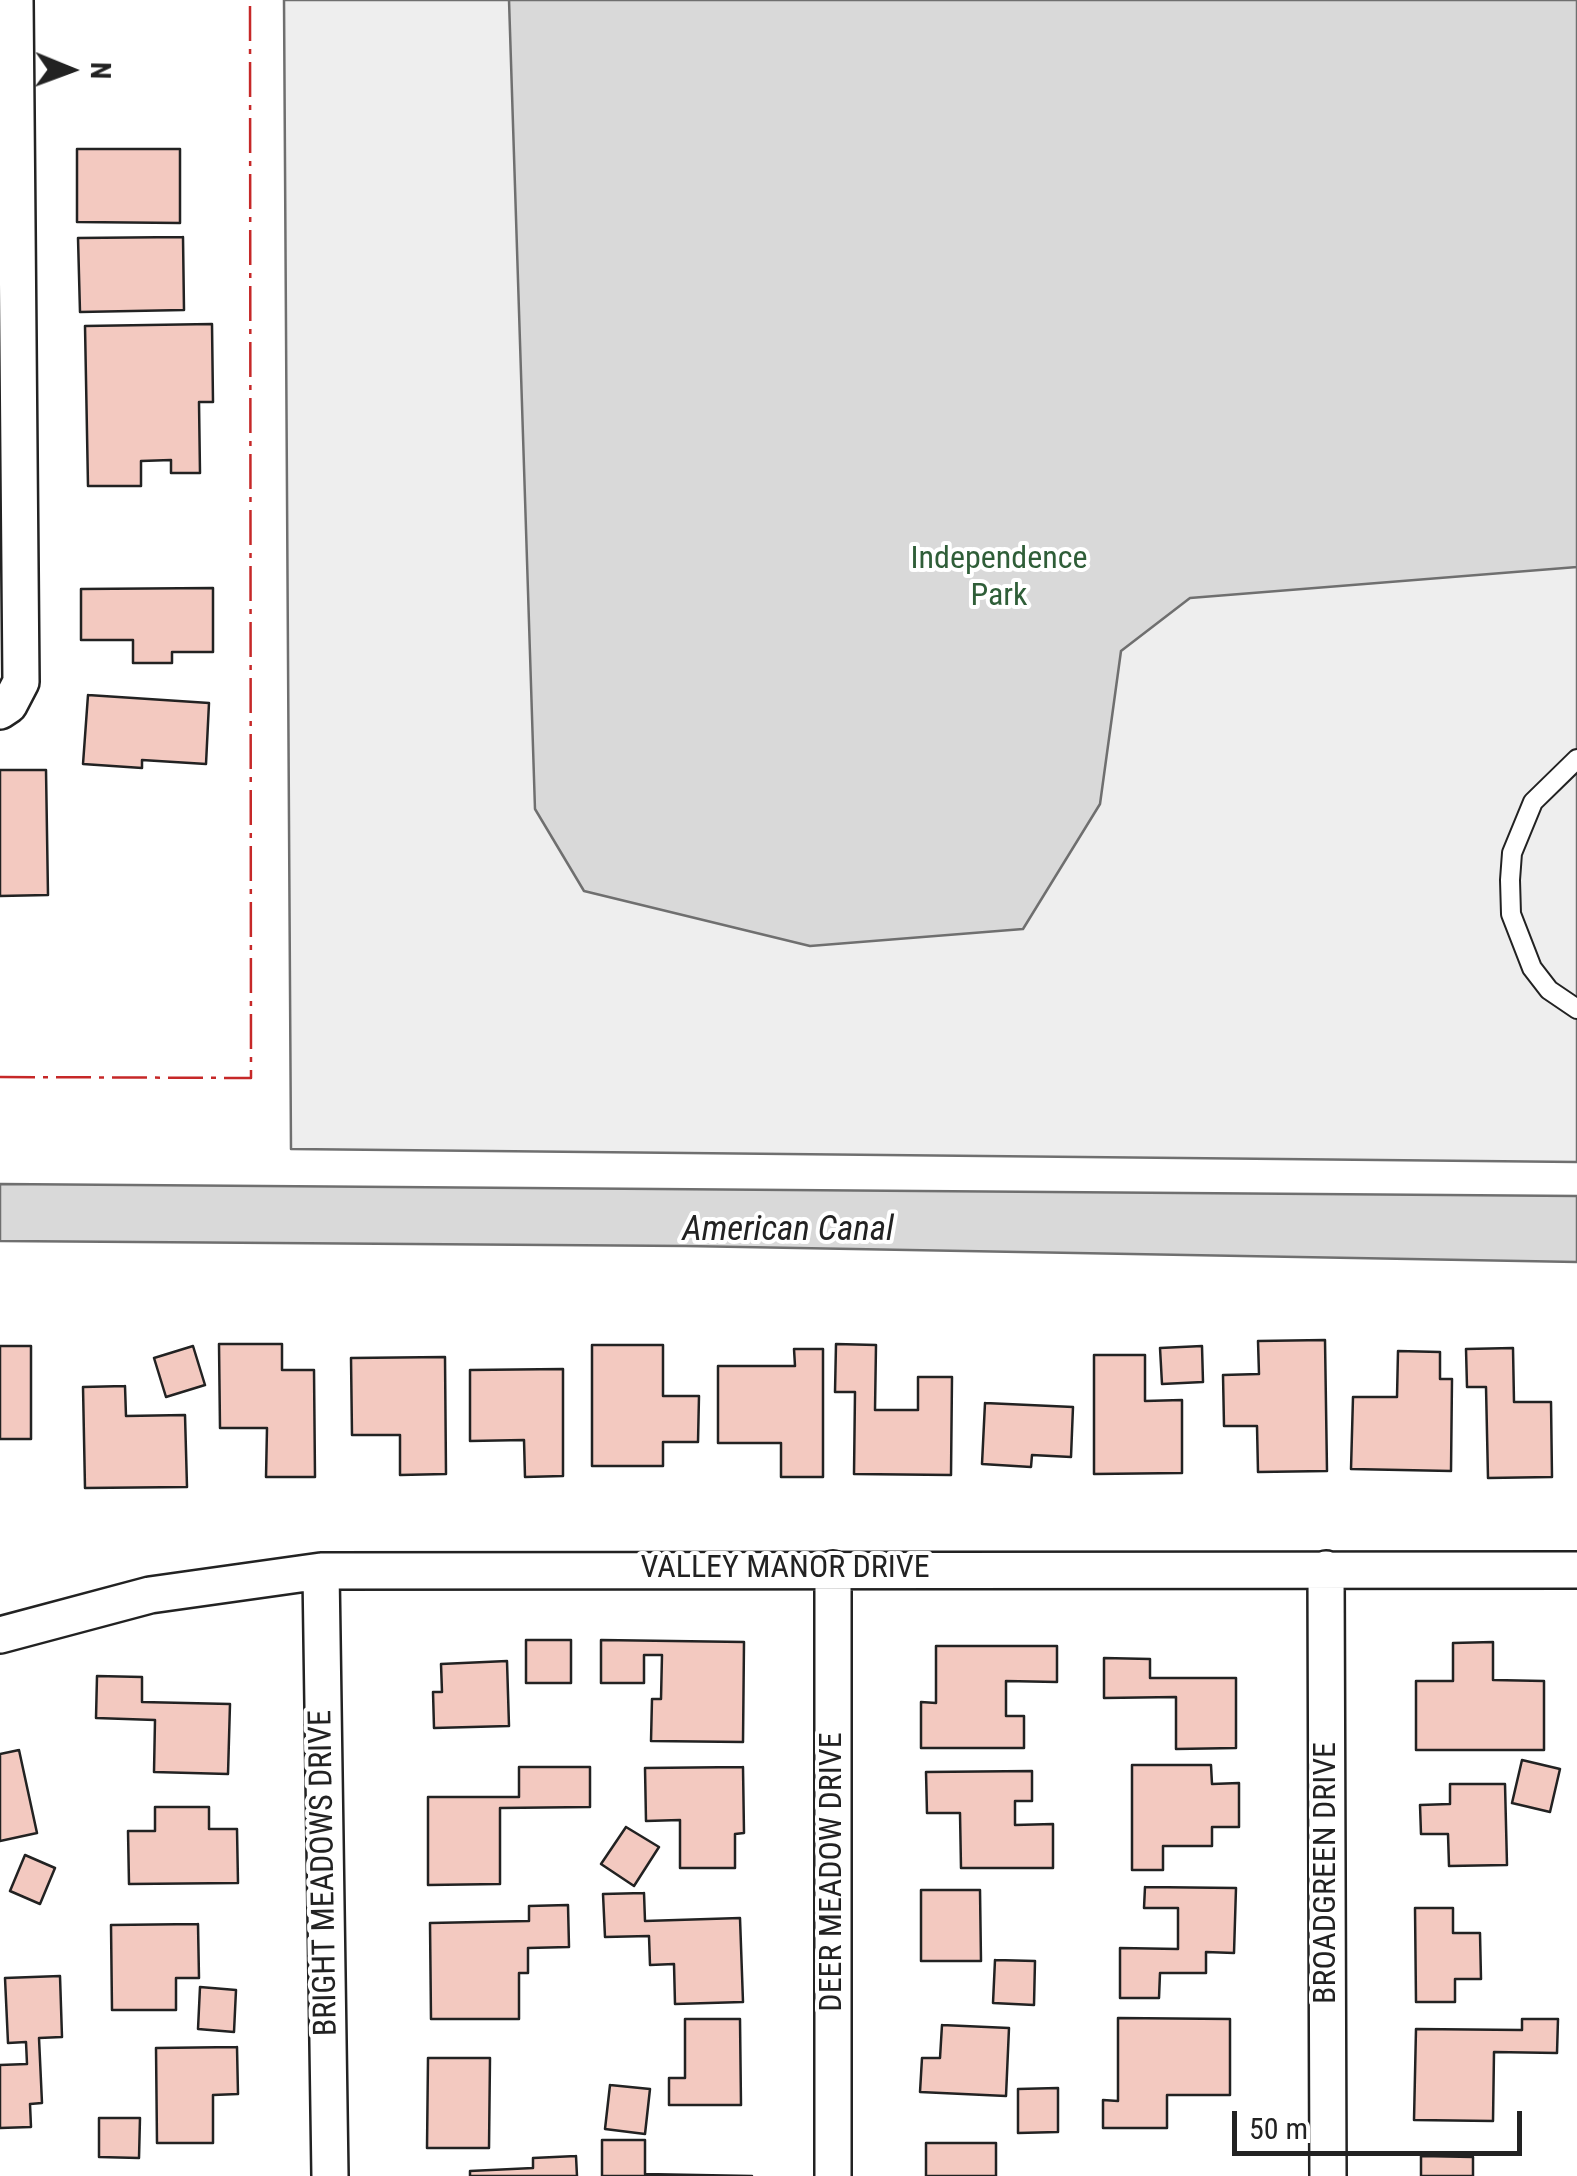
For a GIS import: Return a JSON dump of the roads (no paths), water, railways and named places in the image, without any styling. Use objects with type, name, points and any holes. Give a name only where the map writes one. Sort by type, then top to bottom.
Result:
[{"type":"street","points":[[5,708],[21,682],[8,185],[16,0]]},
{"type":"street","name":"DEER MEADOW DRIVE","points":[[833,2176],[834,1568]]},
{"type":"street","name":"BROADGREEN DRIVE","points":[[1326,1569],[1328,2176]]},
{"type":"street","name":"VALLEY MANOR DRIVE","points":[[0,1636],[150,1595],[320,1571],[1577,1570]]},
{"type":"street","name":"BRIGHT MEADOWS DRIVE","points":[[320,1571],[330,2176]]},
{"type":"lane","points":[[1577,759],[1533,802],[1512,853],[1510,880],[1511,914],[1532,968],[1549,990],[1577,1009]]},
{"type":"water","points":[[509,0],[1577,0],[1577,567],[1190,598],[1121,651],[1100,804],[1023,929],[810,946],[584,891],[535,809]]},
{"type":"water","name":"American Canal","points":[[0,1184],[1577,1196],[1577,1262],[686,1246],[0,1241]]},
{"type":"park label","name":"Independence Park","points":[[999,578]]}]
